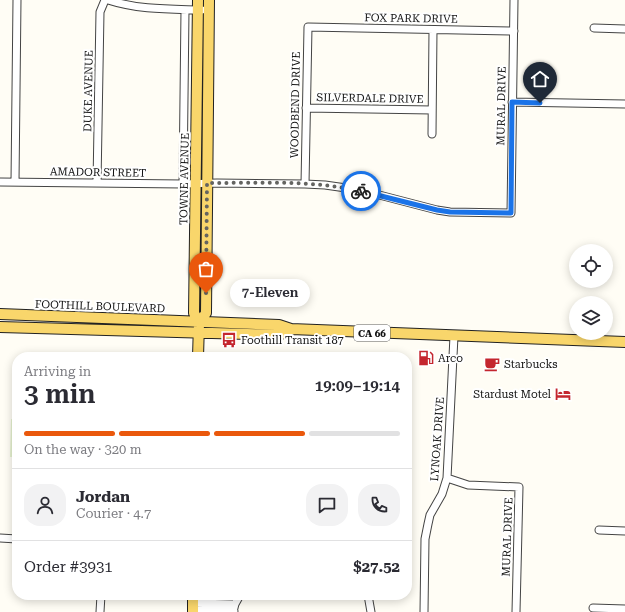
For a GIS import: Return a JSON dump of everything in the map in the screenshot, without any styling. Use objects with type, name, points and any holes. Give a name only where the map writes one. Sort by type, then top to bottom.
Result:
[{"type":"main road","name":"TOWNE AVENUE","points":[[198,5],[194,313],[199,323],[198,352]]},
{"type":"main road","points":[[199,323],[206,313],[209,5]]},
{"type":"main road","name":"FOOTHILL BOULEVARD","points":[[0,314],[199,323]]},
{"type":"main road","name":"CA 66","points":[[199,323],[279,325],[291,329],[625,342]]},
{"type":"main road","points":[[0,327],[199,333]]},
{"type":"main road","name":"CA 66","points":[[199,333],[279,336],[291,329]]},
{"type":"street","points":[[15,182],[17,0]]},
{"type":"street","points":[[106,0],[150,9],[185,10],[198,5],[209,5]]},
{"type":"street","name":"DUKE AVENUE","points":[[97,183],[100,12],[106,0]]},
{"type":"street","name":"MURAL DRIVE","points":[[511,213],[514,0]]},
{"type":"street","points":[[183,184],[185,10]]},
{"type":"street","name":"FOX PARK DRIVE","points":[[308,27],[514,31]]},
{"type":"street","name":"WOODBEND DRIVE","points":[[305,184],[308,27]]},
{"type":"street","points":[[594,28],[625,29]]},
{"type":"street","points":[[432,134],[433,30]]},
{"type":"street","points":[[512,102],[625,104]]},
{"type":"street","name":"SILVERDALE DRIVE","points":[[306,108],[432,110]]},
{"type":"street","name":"AMADOR STREET","points":[[0,182],[305,184],[345,187],[450,212],[511,213]]},
{"type":"street","name":"LYNOAK DRIVE","points":[[424,612],[426,531],[430,515],[442,494],[447,478],[454,336]]},
{"type":"street","name":"MURAL DRIVE","points":[[447,478],[468,485],[519,487],[516,612]]},
{"type":"street","points":[[600,530],[625,531]]},
{"type":"street","points":[[0,538],[12,539]]},
{"type":"street","points":[[100,612],[101,600]]},
{"type":"street","points":[[369,600],[370,612]]},
{"type":"street","points":[[193,605],[234,609]]},
{"type":"street","points":[[593,608],[625,609]]},
{"type":"green space","points":[[11,419],[12,457],[10,457]]},
{"type":"way so far","points":[[206,293],[207,183],[305,184],[345,187],[361,191]]},
{"type":"place","name":"7-Eleven","points":[[206,293]]},
{"type":"place","name":"Foothill Transit 187","points":[[229,340]]},
{"type":"place","name":"Arco","points":[[426,358]]},
{"type":"place","name":"Starbucks","points":[[492,364]]},
{"type":"place","name":"Stardust Motel","points":[[563,394]]},
{"type":"route","points":[[361,191],[424,208],[450,212],[511,213],[512,102],[540,103]]}]
